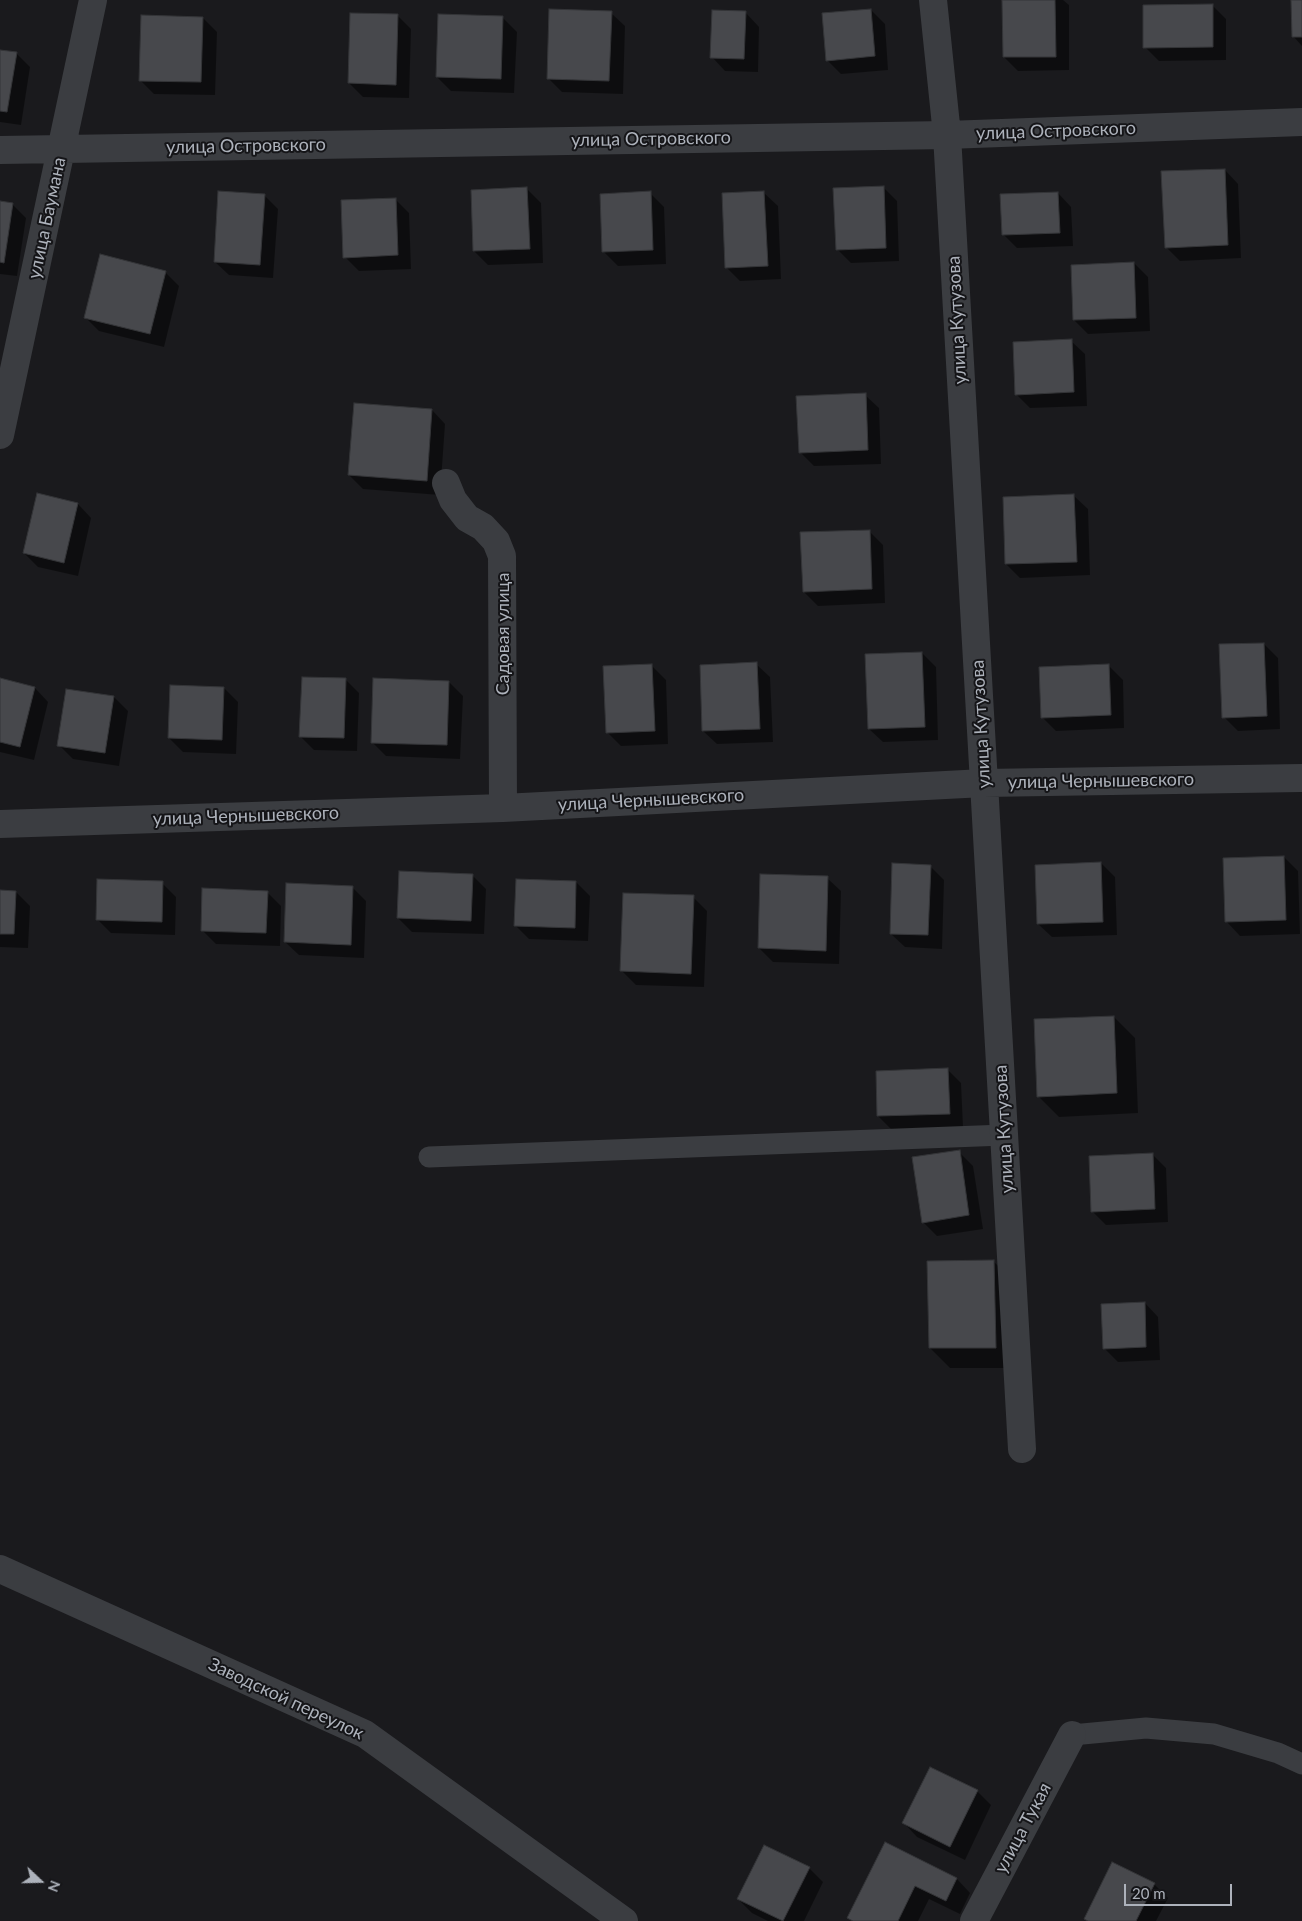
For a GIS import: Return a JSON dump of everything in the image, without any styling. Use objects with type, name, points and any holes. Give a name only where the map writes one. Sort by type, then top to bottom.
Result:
[{"type":"street","name":"улица Баумана","points":[[0,435],[92,0]]},
{"type":"street","name":"улица Кутузова","points":[[933,0],[946,135],[1022,1449]]},
{"type":"street","name":"улица Островского","points":[[0,150],[946,135],[1302,122]]},
{"type":"street","name":"Садовая улица","points":[[446,483],[453,500],[466,518],[483,527],[496,541],[502,556],[503,808]]},
{"type":"street","name":"улица Чернышевского","points":[[0,824],[503,808],[984,783],[1302,778]]},
{"type":"street","name":"Заводской переулок","points":[[0,1569],[365,1734],[624,1921]]},
{"type":"street","name":"улица Тукая","points":[[974,1921],[1072,1735]]},
{"type":"lane","points":[[429,1157],[1004,1135]]},
{"type":"lane","points":[[1072,1735],[1146,1728],[1214,1734],[1278,1753],[1302,1764]]},
{"type":"building","points":[[1002,0],[1055,0],[1056,57],[1003,57]]},
{"type":"building","points":[[1291,0],[1302,0],[1302,37],[1292,37]]},
{"type":"building","points":[[1213,4],[1213,47],[1143,48],[1143,5]]},
{"type":"building","points":[[549,9],[612,11],[609,81],[547,79]]},
{"type":"building","points":[[871,9],[875,56],[826,61],[822,13]]},
{"type":"building","points":[[712,10],[746,11],[744,59],[710,58]]},
{"type":"building","points":[[350,13],[398,14],[396,85],[348,83]]},
{"type":"building","points":[[438,14],[503,16],[501,79],[436,77]]},
{"type":"building","points":[[141,15],[203,17],[201,82],[139,81]]},
{"type":"building","points":[[0,50],[17,52],[7,112],[0,111]]},
{"type":"building","points":[[1225,169],[1228,245],[1165,248],[1161,171]]},
{"type":"building","points":[[884,186],[886,248],[836,250],[833,188]]},
{"type":"building","points":[[527,187],[530,249],[473,251],[471,190]]},
{"type":"building","points":[[218,191],[265,194],[260,265],[214,262]]},
{"type":"building","points":[[651,191],[653,250],[602,252],[600,194]]},
{"type":"building","points":[[764,191],[768,266],[725,268],[722,193]]},
{"type":"building","points":[[1058,192],[1060,233],[1002,235],[1000,194]]},
{"type":"building","points":[[396,198],[398,255],[343,258],[341,200]]},
{"type":"building","points":[[0,201],[13,203],[4,263],[0,262]]},
{"type":"building","points":[[100,254],[166,271],[150,334],[84,318]]},
{"type":"building","points":[[1134,262],[1136,318],[1073,320],[1071,265]]},
{"type":"building","points":[[1072,339],[1074,392],[1015,395],[1013,342]]},
{"type":"building","points":[[866,393],[868,450],[799,453],[796,396]]},
{"type":"building","points":[[354,403],[432,409],[427,481],[348,475]]},
{"type":"building","points":[[37,493],[78,503],[64,563],[23,553]]},
{"type":"building","points":[[1074,494],[1077,562],[1005,564],[1003,497]]},
{"type":"building","points":[[870,530],[872,589],[803,592],[800,532]]},
{"type":"building","points":[[1264,643],[1267,716],[1222,718],[1219,644]]},
{"type":"building","points":[[922,652],[925,727],[868,729],[865,654]]},
{"type":"building","points":[[757,662],[760,729],[702,731],[700,665]]},
{"type":"building","points":[[652,664],[655,731],[606,733],[603,666]]},
{"type":"building","points":[[1109,664],[1111,715],[1041,718],[1039,667]]},
{"type":"building","points":[[302,677],[346,678],[344,738],[299,737]]},
{"type":"building","points":[[0,678],[35,687],[20,747],[0,742]]},
{"type":"building","points":[[373,678],[449,681],[447,745],[371,743]]},
{"type":"building","points":[[170,685],[224,687],[222,740],[168,738]]},
{"type":"building","points":[[66,689],[114,696],[105,753],[57,746]]},
{"type":"building","points":[[1284,856],[1286,920],[1225,922],[1223,858]]},
{"type":"building","points":[[1101,862],[1103,922],[1037,924],[1035,865]]},
{"type":"building","points":[[892,863],[931,865],[928,935],[890,934]]},
{"type":"building","points":[[399,871],[473,874],[471,921],[397,918]]},
{"type":"building","points":[[760,874],[828,876],[826,951],[758,948]]},
{"type":"building","points":[[97,879],[163,881],[162,922],[96,920]]},
{"type":"building","points":[[516,879],[576,881],[575,928],[514,926]]},
{"type":"building","points":[[286,883],[353,886],[351,945],[284,942]]},
{"type":"building","points":[[202,888],[268,891],[266,933],[201,931]]},
{"type":"building","points":[[0,890],[16,891],[14,934],[0,934]]},
{"type":"building","points":[[623,893],[694,895],[691,974],[620,971]]},
{"type":"building","points":[[1114,1016],[1117,1093],[1037,1097],[1034,1019]]},
{"type":"building","points":[[948,1068],[950,1114],[877,1116],[876,1071]]},
{"type":"building","points":[[960,1150],[969,1215],[922,1223],[912,1157]]},
{"type":"building","points":[[1153,1153],[1155,1209],[1091,1212],[1089,1156]]},
{"type":"building","points":[[994,1260],[996,1348],[929,1348],[927,1261]]},
{"type":"building","points":[[1145,1302],[1146,1347],[1103,1349],[1101,1304]]},
{"type":"building","points":[[930,1767],[978,1790],[950,1847],[902,1823]]},
{"type":"building","points":[[885,1842],[957,1878],[946,1901],[915,1886],[898,1921],[853,1921],[847,1918]]},
{"type":"building","points":[[764,1845],[810,1867],[783,1921],[737,1899]]},
{"type":"building","points":[[1112,1862],[1155,1883],[1136,1921],[1088,1921],[1084,1919]]}]
